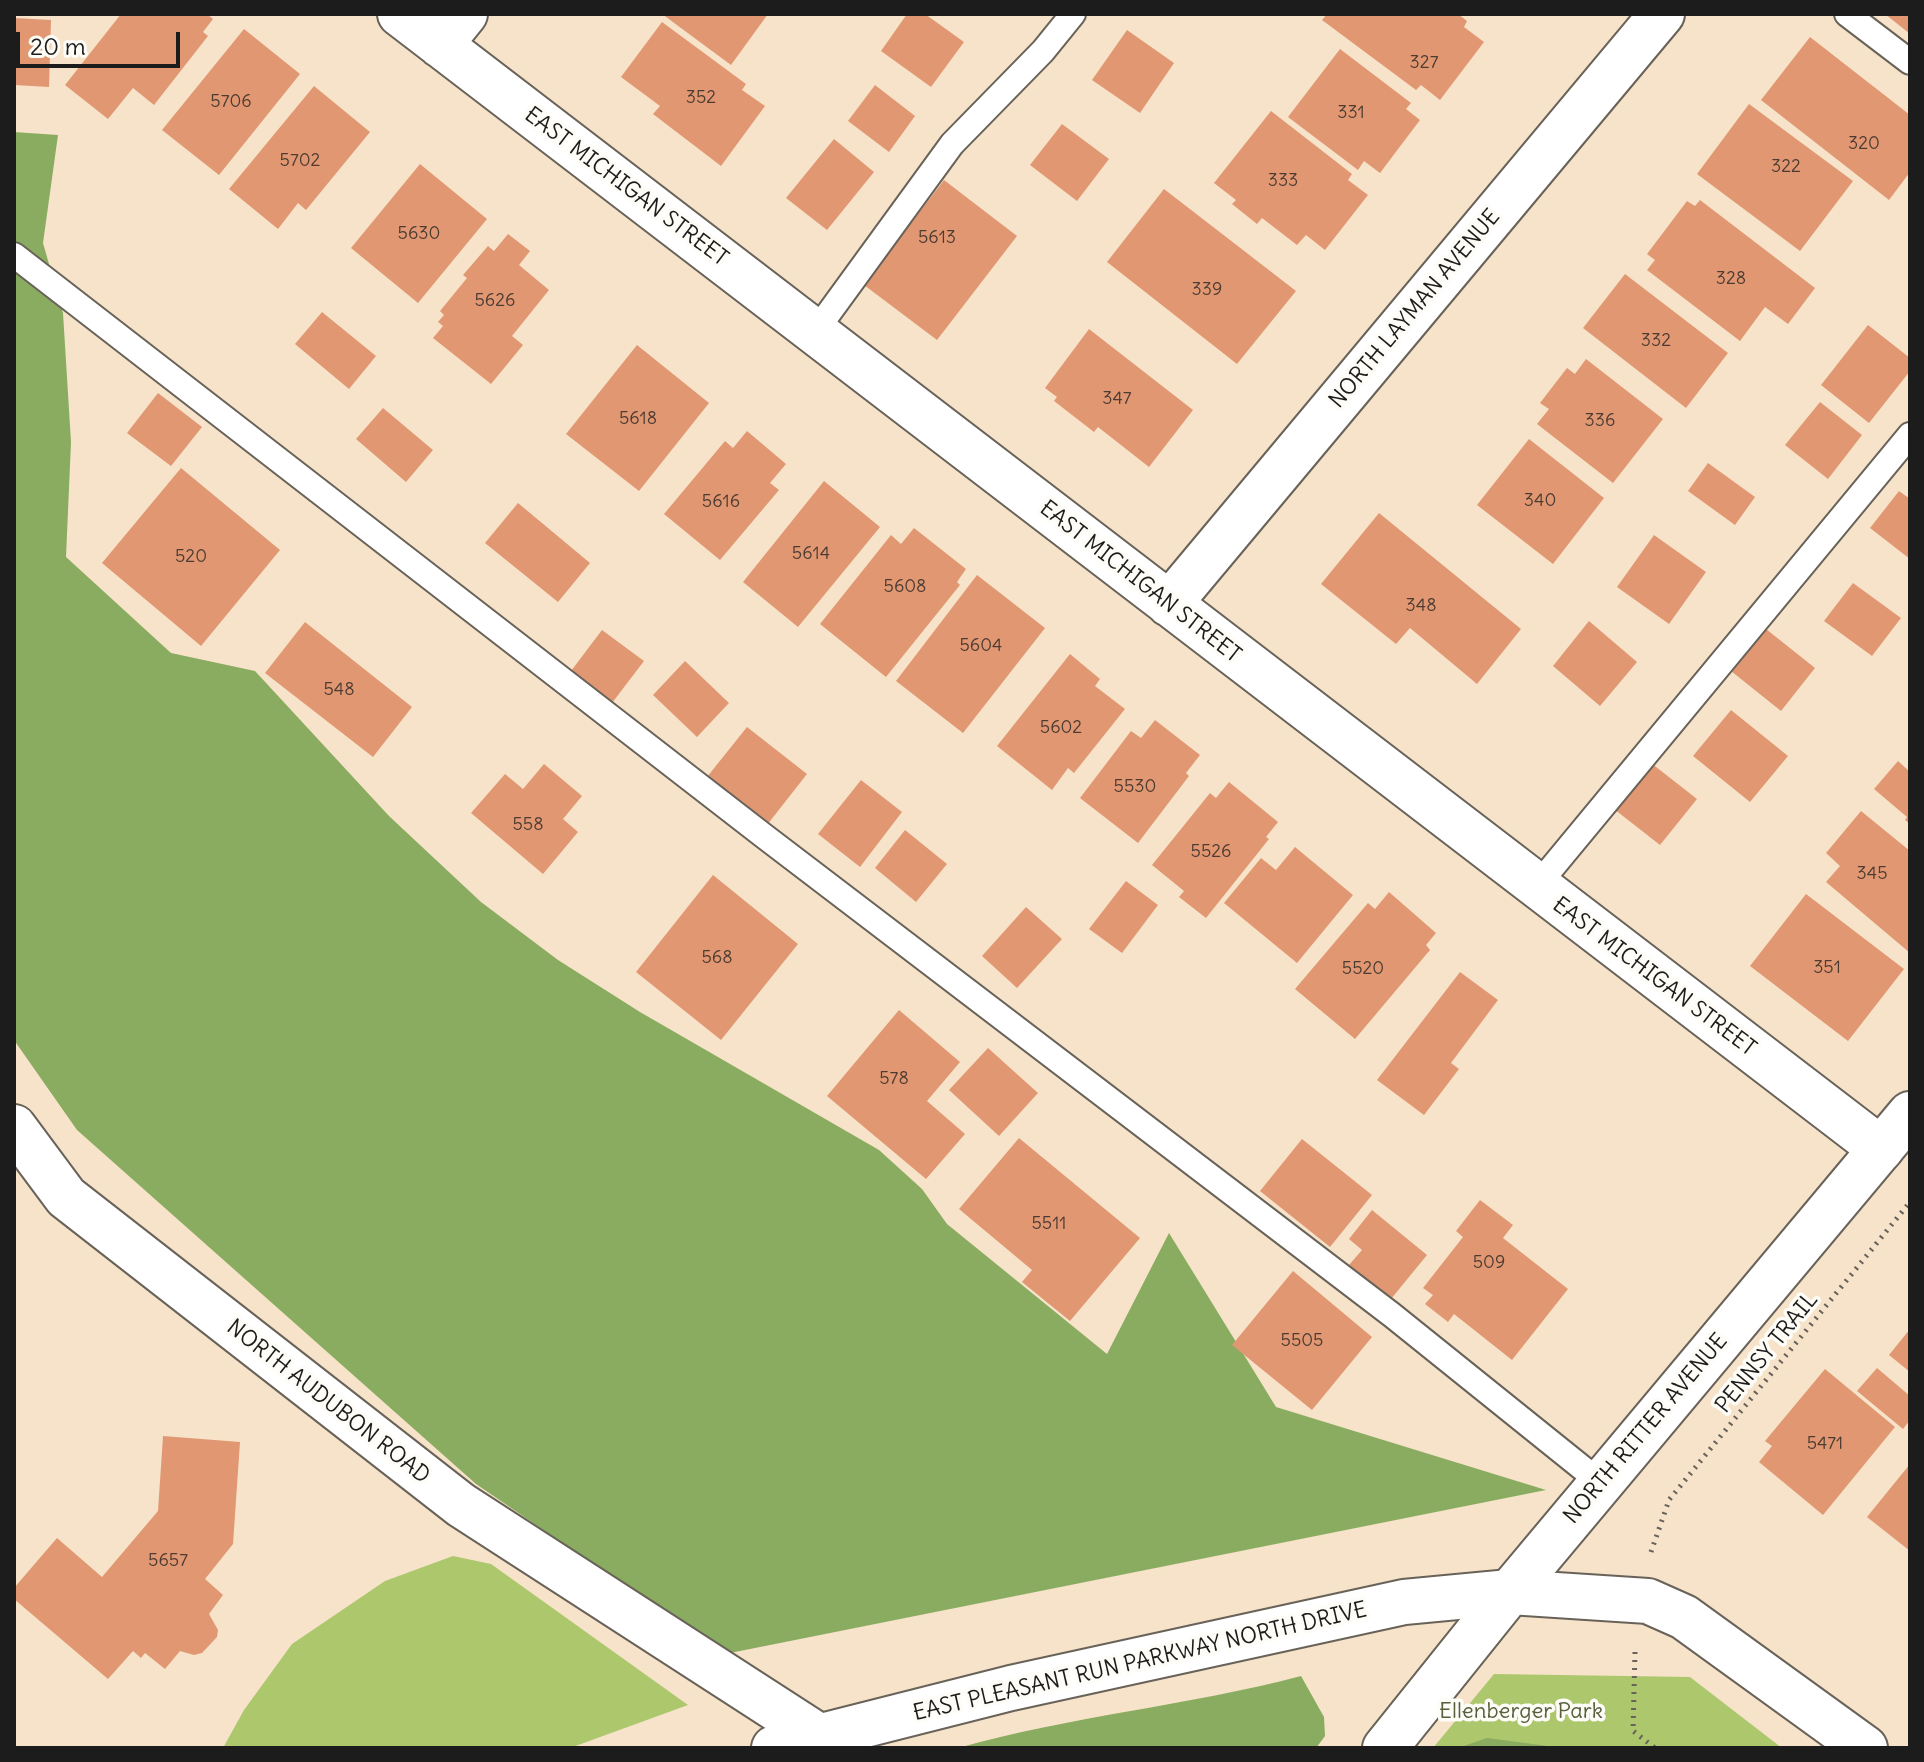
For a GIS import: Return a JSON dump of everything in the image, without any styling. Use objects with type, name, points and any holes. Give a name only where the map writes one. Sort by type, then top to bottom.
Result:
[{"type":"street","name":"EAST MICHIGAN STREET","points":[[400,14],[453,29],[815,332],[1881,1149]]},
{"type":"street","name":"NORTH LAYMAN AVENUE","points":[[1169,604],[1662,14]]},
{"type":"street","name":"NORTH RITTER AVENUE","points":[[1385,1748],[1510,1592],[1910,1114]]},
{"type":"street","name":"NORTH AUDUBON ROAD","points":[[14,1127],[66,1197],[461,1505],[820,1737]]},
{"type":"street","name":"EAST PLEASANT RUN PARKWAY NORTH DRIVE","points":[[774,1748],[1011,1688],[1404,1602],[1510,1592],[1648,1601],[1684,1617],[1865,1748]]},
{"type":"lane","points":[[815,332],[952,144],[1043,51],[1073,14]]},
{"type":"lane","points":[[1847,14],[1910,62]]},
{"type":"lane","points":[[14,255],[764,836],[1392,1315],[1601,1483]]},
{"type":"lane","points":[[1536,887],[1910,435]]},
{"type":"path","name":"PENNSY TRAIL","points":[[1658,1530],[1669,1500],[1910,1202]]},
{"type":"path","points":[[1633,1731],[1655,1748]]},
{"type":"green space","points":[[14,132],[58,135],[43,243],[63,313],[71,442],[66,557],[171,653],[255,671],[389,816],[481,902],[558,960],[640,1012],[879,1150],[922,1189],[947,1224],[1107,1354],[1169,1233],[1276,1407],[1546,1490],[725,1654],[476,1484],[77,1130],[14,1040]]},
{"type":"green space","points":[[453,1556],[491,1564],[688,1705],[570,1748],[223,1748],[244,1710],[292,1644],[385,1581]]},
{"type":"green space","name":"Ellenberger Park","points":[[1494,1674],[1690,1677],[1782,1748],[1433,1748]]},
{"type":"green space","points":[[1301,1676],[1324,1717],[1325,1736],[1316,1748],[958,1748],[1043,1727]]},
{"type":"green space","points":[[1487,1738],[1563,1748],[1458,1748]]},
{"type":"building","points":[[121,14],[207,14],[213,19],[203,32],[208,36],[154,105],[133,88],[108,119],[65,85]]},
{"type":"building","points":[[662,14],[768,14],[731,65]]},
{"type":"building","points":[[907,14],[925,14],[964,42],[931,87],[881,51]]},
{"type":"building","points":[[1327,14],[1458,14],[1467,21],[1464,27],[1484,42],[1440,100],[1421,85],[1416,90],[1322,20]]},
{"type":"building","points":[[1885,14],[1910,14],[1910,34]]},
{"type":"building","points":[[14,18],[51,20],[49,87],[14,85]]},
{"type":"building","points":[[662,22],[746,84],[742,90],[765,106],[721,166],[653,114],[660,106],[621,77]]},
{"type":"building","points":[[244,29],[300,74],[219,175],[162,130]]},
{"type":"building","points":[[1127,30],[1174,63],[1140,113],[1092,80]]},
{"type":"building","points":[[1810,37],[1910,115],[1910,172],[1889,200],[1761,100]]},
{"type":"building","points":[[1340,49],[1411,103],[1406,109],[1420,120],[1380,173],[1364,161],[1358,170],[1288,117]]},
{"type":"building","points":[[875,85],[915,116],[889,152],[848,121]]},
{"type":"building","points":[[314,86],[370,132],[306,210],[298,203],[278,229],[229,189]]},
{"type":"building","points":[[1749,104],[1853,181],[1800,251],[1697,174]]},
{"type":"building","points":[[1271,111],[1352,174],[1348,180],[1368,195],[1325,250],[1306,235],[1297,245],[1262,218],[1257,224],[1232,204],[1236,200],[1214,183]]},
{"type":"building","points":[[1062,124],[1109,159],[1077,201],[1030,165]]},
{"type":"building","points":[[834,139],[874,172],[827,230],[786,198]]},
{"type":"building","points":[[420,164],[487,219],[418,303],[351,248]]},
{"type":"building","points":[[944,180],[1017,236],[937,340],[864,285]]},
{"type":"building","points":[[1164,189],[1296,291],[1237,364],[1107,262]]},
{"type":"building","points":[[1700,200],[1815,288],[1788,324],[1765,307],[1740,341],[1647,270],[1655,260],[1647,254],[1687,201],[1695,206]]},
{"type":"building","points":[[508,234],[530,251],[519,265],[549,290],[512,336],[523,345],[491,384],[433,338],[443,326],[438,322],[444,315],[440,311],[467,278],[463,275],[488,246],[494,251]]},
{"type":"building","points":[[1625,274],[1728,353],[1686,408],[1583,328]]},
{"type":"building","points":[[322,312],[376,356],[349,389],[295,344]]},
{"type":"building","points":[[1868,325],[1910,358],[1910,371],[1869,423],[1821,385]]},
{"type":"building","points":[[1089,329],[1193,410],[1149,467],[1098,427],[1094,432],[1054,401],[1057,397],[1045,388]]},
{"type":"building","points":[[637,345],[709,403],[639,491],[566,434]]},
{"type":"building","points":[[1586,359],[1663,419],[1613,483],[1537,424],[1549,409],[1540,403],[1567,368],[1575,374]]},
{"type":"building","points":[[158,393],[202,427],[171,466],[127,433]]},
{"type":"building","points":[[1820,402],[1862,435],[1828,479],[1785,445]]},
{"type":"building","points":[[383,408],[433,450],[406,482],[356,439]]},
{"type":"building","points":[[747,431],[786,464],[770,483],[779,490],[720,560],[664,514],[725,441],[733,448]]},
{"type":"building","points":[[1529,439],[1604,498],[1553,564],[1477,505]]},
{"type":"building","points":[[1708,463],[1755,497],[1735,525],[1688,491]]},
{"type":"building","points":[[181,468],[280,550],[201,646],[102,563]]},
{"type":"building","points":[[824,481],[880,527],[798,627],[743,582]]},
{"type":"building","points":[[1899,491],[1910,499],[1910,559],[1870,528]]},
{"type":"building","points":[[518,503],[590,563],[558,602],[485,543]]},
{"type":"building","points":[[1379,513],[1521,629],[1477,684],[1410,628],[1396,644],[1321,584]]},
{"type":"building","points":[[914,528],[966,569],[957,582],[960,585],[886,677],[820,624],[891,535],[901,544]]},
{"type":"building","points":[[1654,535],[1706,572],[1669,624],[1617,587]]},
{"type":"building","points":[[977,575],[1045,628],[963,733],[896,681]]},
{"type":"building","points":[[1853,583],[1901,618],[1872,656],[1824,621]]},
{"type":"building","points":[[1589,621],[1637,662],[1600,706],[1553,666]]},
{"type":"building","points":[[305,622],[412,707],[373,757],[265,673]]},
{"type":"building","points":[[1766,629],[1815,668],[1781,711],[1731,671]]},
{"type":"building","points":[[602,630],[644,661],[612,703],[571,671]]},
{"type":"building","points":[[1070,654],[1100,679],[1095,686],[1125,709],[1074,773],[1068,768],[1052,790],[997,746]]},
{"type":"building","points":[[685,661],[729,703],[697,737],[653,695]]},
{"type":"building","points":[[1731,710],[1788,756],[1750,802],[1693,756]]},
{"type":"building","points":[[1155,720],[1200,755],[1186,773],[1189,776],[1138,843],[1080,798],[1131,731],[1141,738]]},
{"type":"building","points":[[747,727],[807,774],[767,825],[707,777]]},
{"type":"building","points":[[1898,761],[1910,772],[1910,824],[1905,820],[1907,817],[1874,789]]},
{"type":"building","points":[[1651,763],[1697,799],[1660,845],[1614,809]]},
{"type":"building","points":[[544,764],[582,796],[563,819],[578,832],[543,874],[471,813],[505,774],[523,789]]},
{"type":"building","points":[[861,780],[902,812],[860,867],[818,834]]},
{"type":"building","points":[[1229,782],[1278,822],[1266,837],[1269,839],[1206,918],[1179,897],[1184,891],[1152,865],[1210,793],[1216,798]]},
{"type":"building","points":[[1861,811],[1910,851],[1910,953],[1826,882],[1840,866],[1826,853]]},
{"type":"building","points":[[905,830],[947,864],[916,902],[875,868]]},
{"type":"building","points":[[1295,847],[1353,895],[1297,963],[1224,903],[1261,858],[1276,870]]},
{"type":"building","points":[[713,875],[798,944],[721,1040],[636,972]]},
{"type":"building","points":[[1126,881],[1158,905],[1122,953],[1089,929]]},
{"type":"building","points":[[1389,892],[1436,933],[1426,945],[1430,950],[1355,1039],[1295,989],[1368,903],[1375,909]]},
{"type":"building","points":[[1806,894],[1904,969],[1848,1041],[1750,966]]},
{"type":"building","points":[[1026,907],[1062,939],[1017,988],[982,956]]},
{"type":"building","points":[[1460,972],[1498,1000],[1451,1063],[1459,1069],[1424,1115],[1377,1080]]},
{"type":"building","points":[[899,1010],[960,1062],[927,1101],[965,1134],[926,1179],[827,1096]]},
{"type":"building","points":[[988,1048],[1038,1093],[999,1136],[949,1090]]},
{"type":"building","points":[[1019,1138],[1140,1238],[1070,1321],[1022,1282],[1032,1270],[959,1209]]},
{"type":"building","points":[[1302,1139],[1372,1195],[1330,1247],[1260,1191]]},
{"type":"building","points":[[1480,1200],[1513,1225],[1503,1238],[1568,1289],[1512,1360],[1454,1314],[1448,1322],[1425,1304],[1433,1295],[1423,1288],[1463,1237],[1456,1231]]},
{"type":"building","points":[[1372,1210],[1427,1255],[1391,1299],[1349,1265],[1362,1250],[1349,1239]]},
{"type":"building","points":[[1293,1271],[1372,1337],[1312,1410],[1232,1345]]},
{"type":"building","points":[[1910,1329],[1910,1372],[1889,1355]]},
{"type":"building","points":[[1877,1368],[1910,1396],[1910,1420],[1903,1429],[1857,1391]]},
{"type":"building","points":[[1825,1369],[1895,1427],[1823,1515],[1759,1462],[1772,1446],[1765,1441]]},
{"type":"building","points":[[163,1436],[240,1442],[233,1544],[205,1579],[223,1595],[209,1614],[218,1630],[217,1637],[202,1653],[194,1655],[180,1651],[165,1669],[145,1653],[141,1658],[133,1651],[108,1679],[14,1599],[14,1588],[57,1538],[102,1577],[158,1511]]},
{"type":"building","points":[[1910,1464],[1910,1551],[1867,1517]]}]
